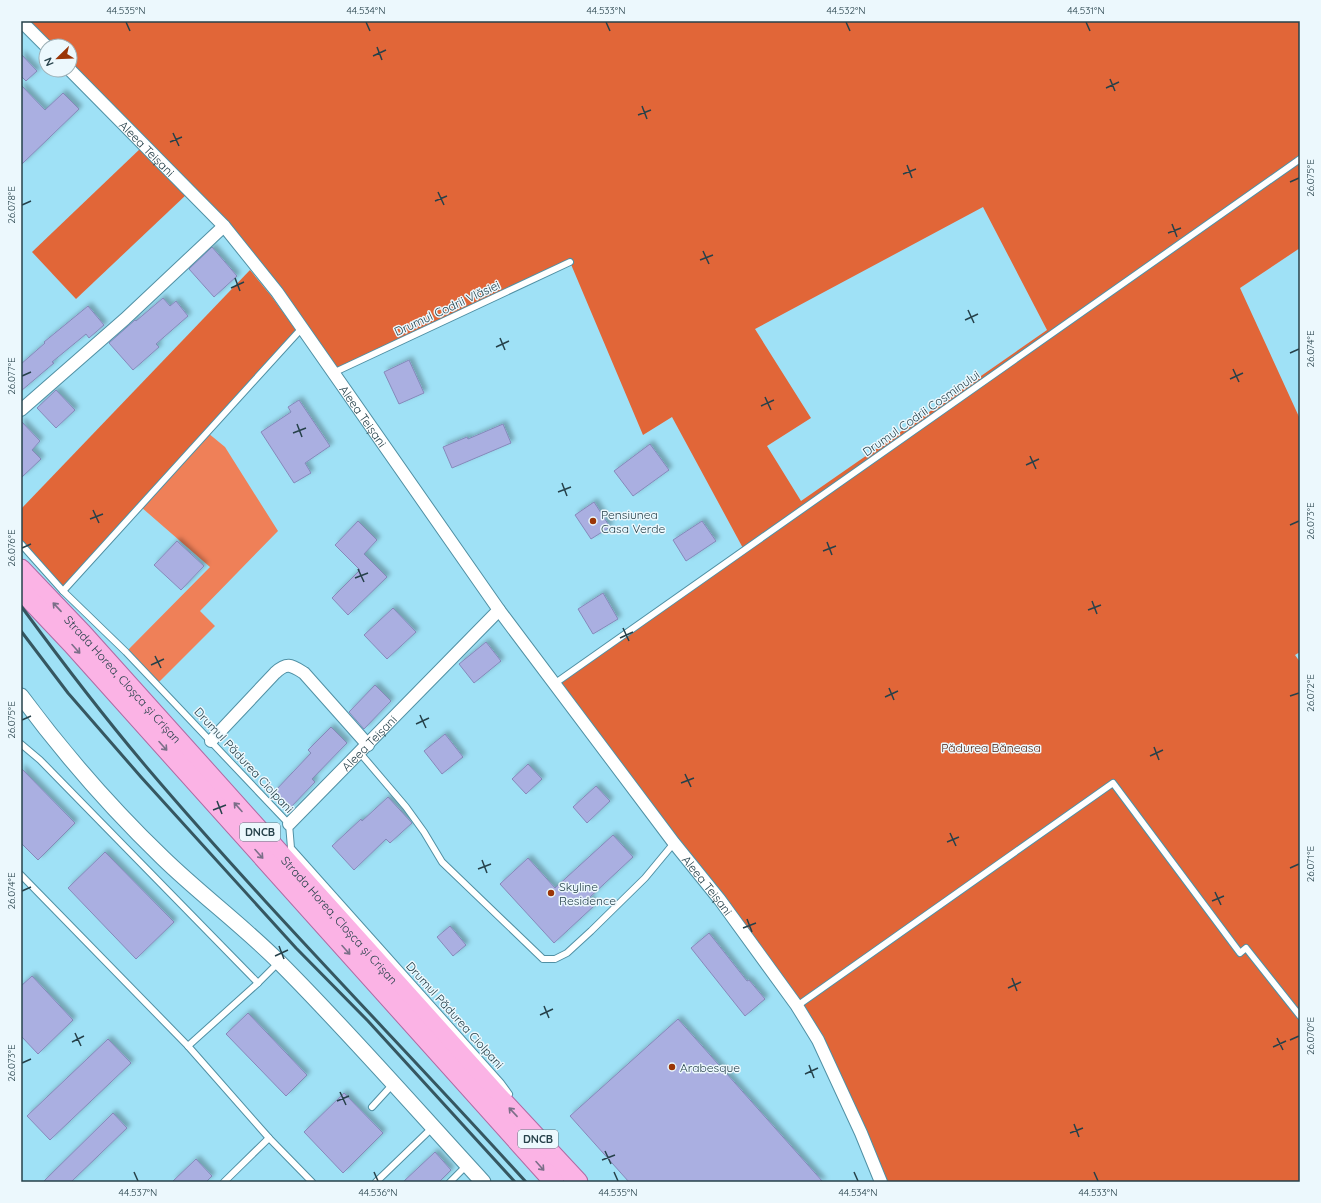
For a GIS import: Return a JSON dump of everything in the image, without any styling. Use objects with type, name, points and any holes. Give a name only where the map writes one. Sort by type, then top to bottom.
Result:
[{"type":"main road","name":"Strada Horea, Cloșca și Crișan","points":[[21,569],[83,634],[497,1099],[554,1182]]},
{"type":"main road","name":"Strada Horea, Cloșca și Crișan","points":[[21,590],[497,1099],[578,1182]]},
{"type":"street","points":[[22,21],[38,38]]},
{"type":"street","name":"Aleea Teișani","points":[[78,78],[224,226],[277,292],[499,610],[674,843],[720,900],[797,1006],[818,1040],[861,1133],[881,1182]]},
{"type":"street","points":[[21,410],[125,318],[224,226]]},
{"type":"street","name":"Aleea Teișani","points":[[289,824],[499,610]]},
{"type":"street","points":[[211,741],[281,667],[292,666],[304,673],[364,749]]},
{"type":"street","points":[[21,696],[43,726],[107,801],[164,858],[279,962],[394,1084],[482,1182]]},
{"type":"lane","name":"Drumul Codrii Cosminului","points":[[554,684],[1300,159]]},
{"type":"lane","name":"Drumul Codrii Vlăsiei","points":[[333,373],[570,262]]},
{"type":"lane","points":[[63,591],[302,328]]},
{"type":"lane","name":"Drumul Pădurea Ciolpani","points":[[21,544],[63,591],[126,652],[289,824],[291,848],[502,1083],[497,1099]]},
{"type":"lane","points":[[21,744],[45,765],[258,982]]},
{"type":"lane","points":[[364,749],[424,832],[442,862],[543,959],[556,959],[567,953],[645,878],[674,843]]},
{"type":"lane","points":[[797,1006],[1113,783],[1240,953],[1246,948],[1300,1016]]},
{"type":"lane","points":[[21,874],[188,1046],[269,1138],[312,1182]]},
{"type":"lane","points":[[188,1046],[279,962]]},
{"type":"lane","points":[[372,1107],[394,1084]]},
{"type":"lane","points":[[376,1182],[433,1127]]},
{"type":"lane","points":[[224,1182],[269,1138]]},
{"type":"lane","points":[[450,1182],[467,1165]]},
{"type":"shaded area","points":[[208,433],[225,447],[278,531],[200,611],[215,626],[157,684],[126,652],[210,567],[141,507]]},
{"type":"green space","name":"Pădurea Băneasa","points":[[21,21],[1300,21],[1300,248],[1240,288],[1300,419],[1300,652],[1295,655],[1300,662],[1300,1182],[881,1182],[818,1040],[554,684],[744,550],[672,417],[643,435],[570,262],[333,373],[224,226],[78,78],[78,38],[38,38]],"holes":[[[983,207],[1047,330],[801,501],[767,446],[811,418],[755,329]]]},
{"type":"green space","points":[[142,147],[187,194],[76,299],[32,252]]},
{"type":"green space","points":[[250,270],[298,333],[63,591],[21,544],[21,509]]},
{"type":"building","points":[[21,54],[37,71],[26,81],[21,76]]},
{"type":"building","points":[[21,85],[45,110],[63,93],[79,109],[21,165]]},
{"type":"building","points":[[212,247],[237,276],[214,297],[189,269]]},
{"type":"building","points":[[163,298],[170,306],[176,301],[188,316],[156,344],[159,347],[133,370],[109,343]]},
{"type":"building","points":[[88,306],[104,325],[89,338],[86,334],[52,362],[54,363],[21,391],[21,364],[45,343],[44,342]]},
{"type":"building","points":[[409,360],[424,393],[399,404],[384,372]]},
{"type":"building","points":[[56,390],[75,410],[56,428],[37,408]]},
{"type":"building","points":[[299,400],[330,446],[305,463],[311,473],[294,483],[261,432],[291,412],[288,407]]},
{"type":"building","points":[[21,421],[40,441],[32,450],[41,459],[21,478]]},
{"type":"building","points":[[503,424],[511,443],[452,468],[443,447],[467,437],[468,439]]},
{"type":"building","points":[[650,444],[669,470],[633,496],[614,471]]},
{"type":"building","name":"Pensiunea Casa Verde","points":[[594,502],[610,527],[591,539],[575,515]]},
{"type":"building","points":[[358,521],[377,540],[364,554],[387,577],[348,615],[332,598],[360,570],[335,545]]},
{"type":"building","points":[[702,521],[716,541],[686,561],[673,540]]},
{"type":"building","points":[[177,541],[204,566],[181,590],[154,565]]},
{"type":"building","points":[[603,593],[618,619],[593,634],[578,609]]},
{"type":"building","points":[[393,608],[416,632],[387,659],[364,635]]},
{"type":"building","points":[[486,642],[501,661],[474,683],[459,664]]},
{"type":"building","points":[[375,685],[391,701],[364,729],[349,712]]},
{"type":"building","points":[[331,727],[347,743],[312,779],[315,782],[290,808],[274,792],[311,753],[308,750]]},
{"type":"building","points":[[445,734],[463,757],[442,774],[424,751]]},
{"type":"building","points":[[528,764],[542,779],[526,794],[512,779]]},
{"type":"building","points":[[21,768],[75,823],[38,860],[21,843]]},
{"type":"building","points":[[596,786],[610,801],[587,823],[573,807]]},
{"type":"building","points":[[388,797],[412,823],[390,843],[386,839],[354,870],[332,846],[361,819],[362,821]]},
{"type":"building","name":"Skyline Residence","points":[[613,835],[633,857],[589,898],[595,905],[554,943],[500,884],[528,858],[555,888]]},
{"type":"building","points":[[105,852],[174,922],[136,959],[68,888]]},
{"type":"building","points":[[450,926],[466,945],[453,956],[437,937]]},
{"type":"building","points":[[709,933],[747,981],[749,980],[765,999],[745,1016],[691,948]]},
{"type":"building","points":[[32,976],[73,1020],[38,1054],[21,1036],[21,986]]},
{"type":"building","points":[[248,1013],[307,1075],[286,1096],[226,1034]]},
{"type":"building","name":"Arabesque","points":[[678,1019],[823,1182],[629,1182],[570,1116]]},
{"type":"building","points":[[108,1039],[131,1063],[50,1140],[27,1116]]},
{"type":"building","points":[[344,1093],[383,1133],[343,1173],[304,1132]]},
{"type":"building","points":[[113,1113],[127,1128],[71,1182],[43,1182]]},
{"type":"building","points":[[435,1152],[451,1170],[439,1182],[403,1182]]},
{"type":"building","points":[[196,1159],[212,1176],[206,1182],[172,1182]]},
{"type":"railway","points":[[21,606],[116,730],[195,823],[288,926],[526,1182]]},
{"type":"railway","points":[[21,631],[68,693],[141,777],[296,948],[368,1021],[515,1182]]},
{"type":"place","name":"Pensiunea Casa Verde","points":[[593,521]]},
{"type":"place","name":"Skyline Residence","points":[[551,893]]},
{"type":"place","name":"Arabesque","points":[[672,1067]]}]
